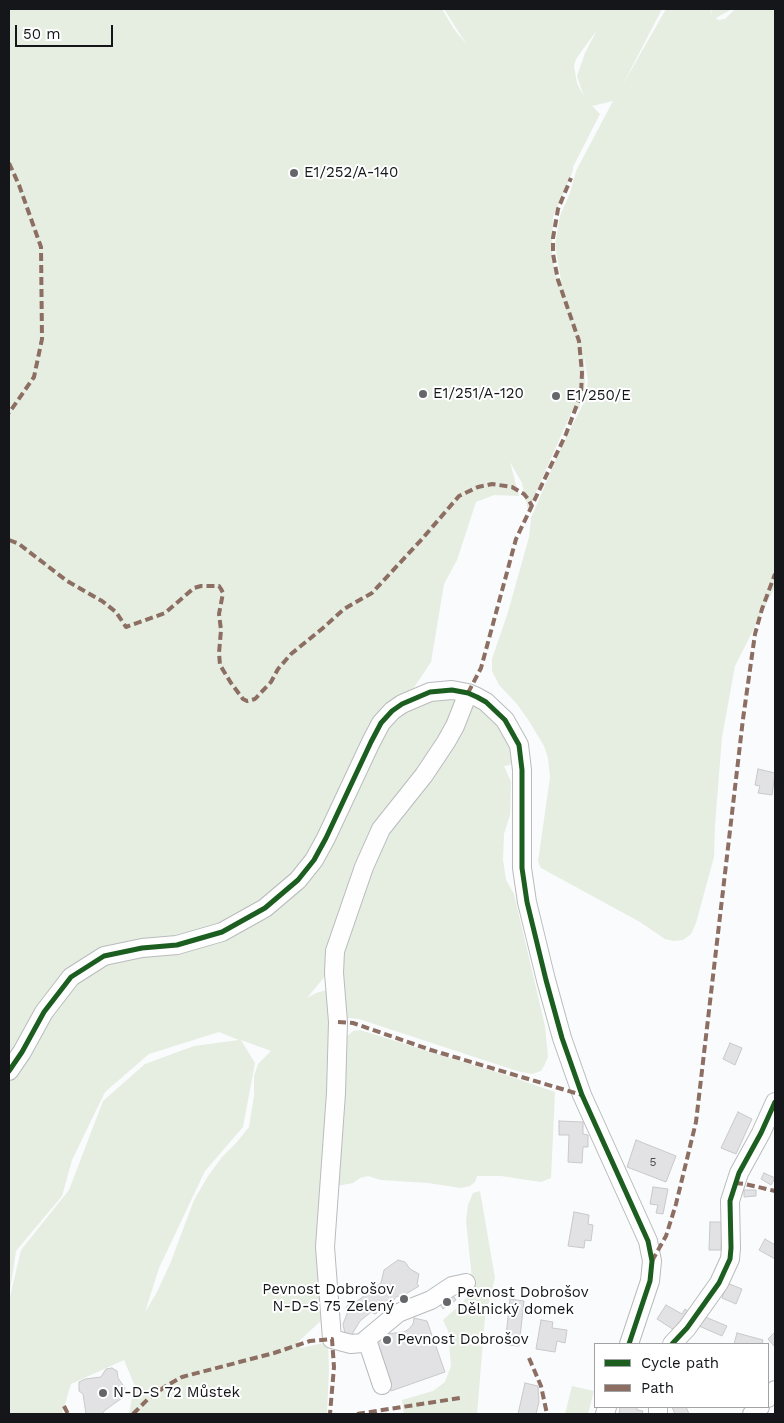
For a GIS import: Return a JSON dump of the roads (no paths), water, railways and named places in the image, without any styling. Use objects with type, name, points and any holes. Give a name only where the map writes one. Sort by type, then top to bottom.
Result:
[{"type":"street","points":[[9,1071],[44,1012],[71,978],[104,956],[142,948],[177,945],[222,932],[253,916],[276,899],[298,880],[314,860],[371,742],[392,712],[402,704],[430,692],[452,690],[468,693],[486,702],[497,711],[505,720],[519,745],[522,770],[522,868],[527,902],[546,980],[562,1038],[582,1095],[648,1241],[652,1261],[650,1281],[629,1343]]},
{"type":"street","points":[[455,1280],[431,1300],[398,1313],[362,1343],[351,1344],[332,1338],[325,1247],[336,1092],[338,1022],[334,973],[335,951],[364,867],[381,829],[424,775],[446,742],[455,726],[468,693]]},
{"type":"street","points":[[673,1343],[719,1283],[730,1259],[730,1201],[735,1183],[775,1102]]},
{"type":"street","points":[[367,1340],[369,1368],[382,1385]]},
{"type":"place","name":"E1/252/A-140","points":[[294,173]]},
{"type":"place","name":"E1/251/A-120","points":[[423,394]]},
{"type":"place","name":"E1/250/E","points":[[556,396]]},
{"type":"place","name":"Pevnost Dobrošov N-D-S 75 Zelený","points":[[404,1299]]},
{"type":"place","name":"Pevnost Dobrošov Dělnický domek","points":[[447,1302]]},
{"type":"place","name":"Pevnost Dobrošov","points":[[387,1340]]},
{"type":"place","name":"N-D-S 72 Můstek","points":[[103,1393]]}]
